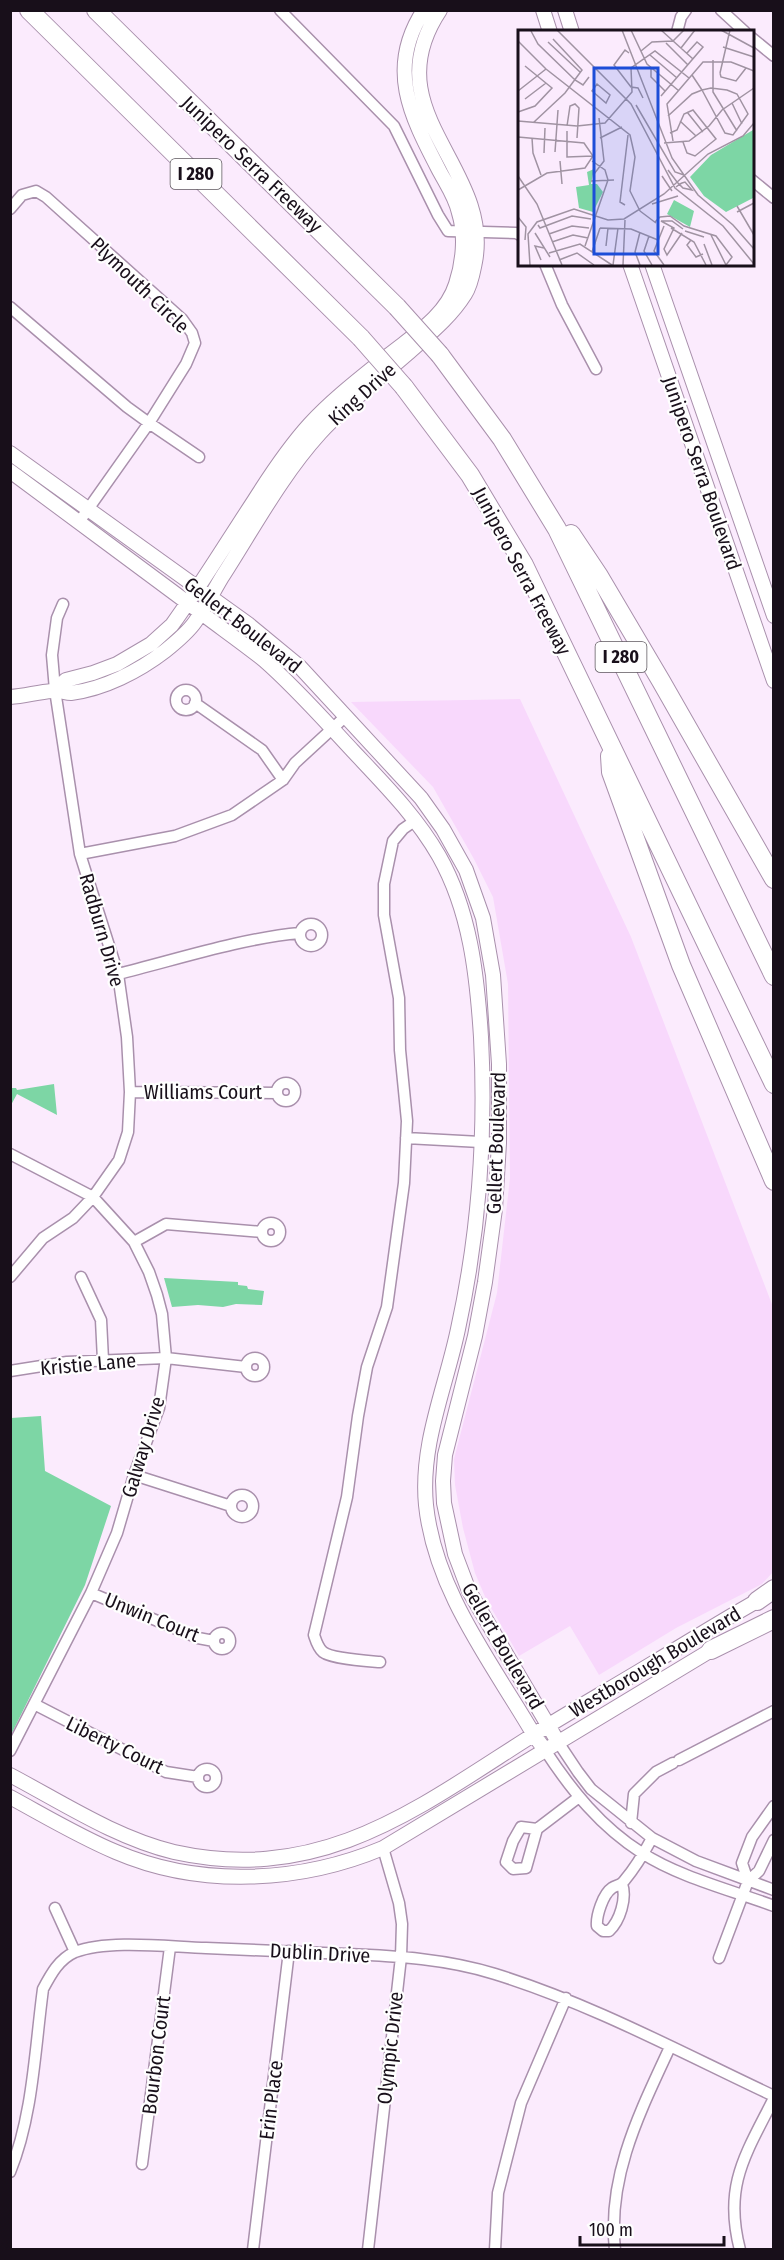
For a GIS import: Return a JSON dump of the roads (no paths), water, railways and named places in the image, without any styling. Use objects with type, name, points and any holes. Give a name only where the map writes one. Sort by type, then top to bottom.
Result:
[{"type":"highway","name":"Junipero Serra Freeway","points":[[29,10],[362,338],[404,387],[458,458],[503,528],[538,593],[774,1084]]},
{"type":"highway","name":"Junipero Serra Freeway","points":[[96,10],[397,307],[440,356],[491,422],[526,474],[567,547],[774,976]]},
{"type":"highway","points":[[491,422],[599,576],[774,879]]},
{"type":"highway","points":[[608,739],[611,772],[681,965],[774,1181]]},
{"type":"highway","points":[[711,1650],[774,1619]]},
{"type":"main road","name":"King Drive","points":[[10,697],[55,690],[69,693],[105,683],[138,670],[165,650],[195,623],[289,472],[319,434],[353,400],[446,320],[467,292],[475,260],[470,232],[414,122],[407,99],[406,56],[412,34],[424,10]]},
{"type":"main road","name":"King Drive","points":[[55,690],[66,680],[117,664],[151,644],[172,625],[278,464],[309,425],[351,386],[439,314],[450,298],[470,232],[472,208],[421,96],[420,58],[425,39],[440,10]]},
{"type":"main road","points":[[543,10],[549,30]]},
{"type":"main road","points":[[565,10],[572,30]]},
{"type":"main road","points":[[572,30],[573,10]]},
{"type":"main road","name":"Junipero Serra Boulevard","points":[[631,266],[774,681]]},
{"type":"main road","name":"Junipero Serra Boulevard","points":[[653,266],[774,616]]},
{"type":"main road","name":"Gellert Boulevard","points":[[10,453],[201,613],[263,659],[333,729],[416,820],[450,877],[462,908],[470,942],[477,990],[483,1091],[477,1208],[470,1263],[457,1332],[430,1438],[426,1472],[426,1506],[435,1546],[449,1587],[464,1617],[545,1750]]},
{"type":"main road","name":"Gellert Boulevard","points":[[10,471],[210,597],[248,624],[300,668],[416,793],[437,820],[455,849],[474,891],[488,938],[495,994],[500,1064],[499,1143],[494,1216],[485,1282],[475,1336],[447,1444],[443,1471],[444,1503],[455,1554],[469,1591],[558,1742]]},
{"type":"main road","name":"Westborough Boulevard","points":[[10,1775],[123,1834],[157,1847],[200,1856],[254,1859],[306,1853],[354,1839],[392,1822],[768,1594]]},
{"type":"main road","name":"Westborough Boulevard","points":[[10,1797],[117,1853],[143,1862],[198,1874],[252,1876],[309,1871],[336,1865],[383,1848],[774,1614]]},
{"type":"main road","points":[[383,1848],[382,1832],[392,1822]]},
{"type":"street","points":[[280,10],[394,126],[448,231],[518,234]]},
{"type":"street","points":[[678,30],[681,16],[686,10]]},
{"type":"street","points":[[721,10],[743,30]]},
{"type":"street","points":[[754,39],[774,56]]},
{"type":"street","points":[[754,181],[774,198]]},
{"type":"street","name":"Plymouth Circle","points":[[10,209],[22,195],[36,191],[46,197],[182,319],[192,333],[195,343],[186,364],[149,423],[83,516]]},
{"type":"street","points":[[546,266],[562,305],[596,369]]},
{"type":"street","points":[[10,307],[126,407],[199,457]]},
{"type":"street","name":"Radburn Drive","points":[[10,1277],[43,1238],[73,1218],[93,1197],[119,1160],[128,1132],[130,1092],[127,1037],[118,974],[80,854],[55,690],[52,655],[57,618],[63,604]]},
{"type":"street","points":[[195,703],[262,750],[283,780]]},
{"type":"street","points":[[80,854],[175,837],[232,814],[283,780],[295,763],[346,717]]},
{"type":"street","points":[[380,1662],[354,1660],[324,1653],[314,1635],[347,1497],[367,1367],[387,1307],[404,1183],[407,1120],[400,1050],[399,998],[384,915],[384,884],[393,841],[403,829],[416,820]]},
{"type":"street","points":[[118,974],[280,935],[300,933]]},
{"type":"street","name":"Williams Court","points":[[130,1092],[277,1093]]},
{"type":"street","points":[[406,1138],[499,1143]]},
{"type":"street","name":"Galway Drive","points":[[10,1154],[93,1197],[134,1242],[149,1272],[157,1295],[162,1314],[166,1358],[159,1408],[134,1475],[117,1533],[91,1593],[10,1751]]},
{"type":"street","points":[[134,1242],[166,1224],[262,1232]]},
{"type":"street","points":[[81,1277],[101,1320],[103,1360]]},
{"type":"street","name":"Kristie Lane","points":[[10,1371],[67,1362],[166,1358],[246,1367]]},
{"type":"street","points":[[134,1475],[231,1506]]},
{"type":"street","name":"Unwin Court","points":[[91,1593],[198,1638],[214,1641]]},
{"type":"street","name":"Liberty Court","points":[[34,1704],[166,1772],[198,1777]]},
{"type":"street","points":[[632,1822],[634,1794],[656,1772],[774,1711]]},
{"type":"street","name":"Gellert Boulevard","points":[[558,1742],[591,1790],[652,1838],[696,1861],[774,1890]]},
{"type":"street","name":"Gellert Boulevard","points":[[545,1750],[579,1797],[620,1838],[644,1854],[683,1872],[774,1906]]},
{"type":"street","points":[[537,1829],[579,1797]]},
{"type":"street","points":[[748,1881],[742,1863],[752,1837],[774,1806]]},
{"type":"street","points":[[622,1884],[644,1854],[652,1838]]},
{"type":"street","points":[[719,1958],[748,1881],[759,1871],[774,1840]]},
{"type":"street","name":"Olympic Drive","points":[[368,2250],[401,1957],[402,1924],[399,1903],[383,1848]]},
{"type":"street","points":[[10,2172],[19,2148],[25,2121],[43,1989],[51,1974],[62,1961],[75,1952],[55,1908]]},
{"type":"street","name":"Dublin Drive","points":[[75,1952],[107,1946],[170,1947],[401,1957],[455,1963],[566,1998],[774,2097]]},
{"type":"street","name":"Bourbon Court","points":[[142,2164],[170,1947]]},
{"type":"street","name":"Erin Place","points":[[252,2250],[289,1951]]},
{"type":"street","points":[[495,2250],[498,2193],[521,2103],[566,1998]]},
{"type":"street","points":[[615,2250],[613,2230],[615,2199],[632,2130],[670,2047]]},
{"type":"street","points":[[740,2250],[734,2226],[735,2190],[742,2162],[774,2097]]}]
